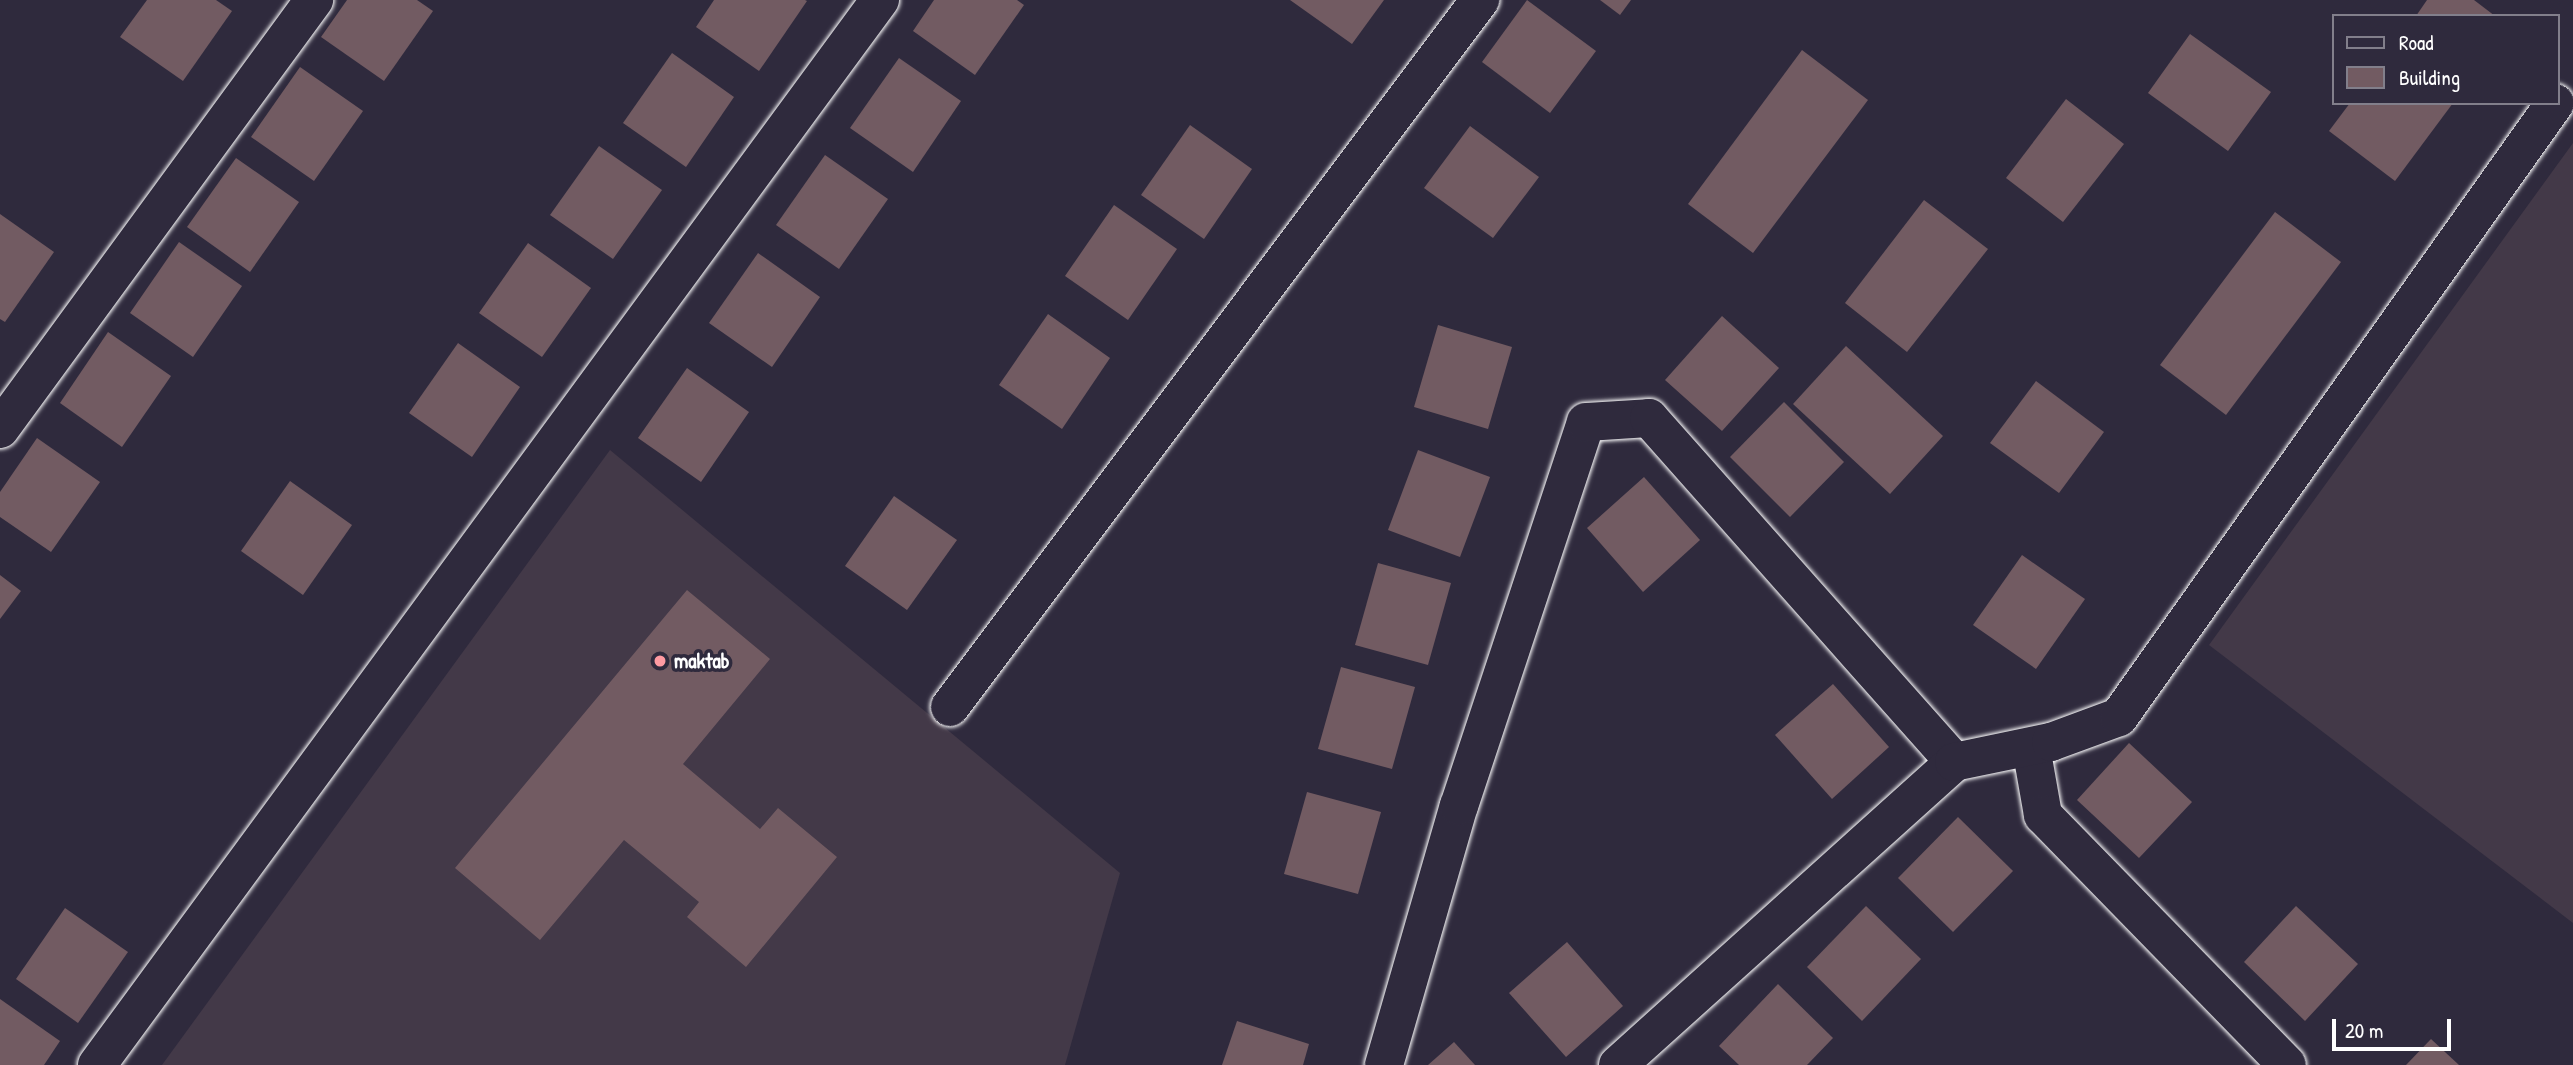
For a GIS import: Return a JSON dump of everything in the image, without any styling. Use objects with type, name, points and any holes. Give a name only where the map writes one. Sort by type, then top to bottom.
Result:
[{"type":"street","points":[[0,429],[314,0]]},
{"type":"street","points":[[97,1065],[880,0]]},
{"type":"street","points":[[950,708],[1480,0]]},
{"type":"street","points":[[2559,97],[2573,77]]},
{"type":"street","points":[[1618,1065],[1954,762],[2031,747],[2119,717],[2553,105]]},
{"type":"street","points":[[1384,1065],[1459,806],[1586,422],[1649,418],[1954,762]]},
{"type":"street","points":[[2031,747],[2043,815],[2287,1065]]},
{"type":"shaded area","points":[[2573,143],[2573,923],[2209,645]]},
{"type":"shaded area","name":"maktab","points":[[610,450],[1120,873],[1065,1065],[162,1065]]},
{"type":"building","points":[[147,0],[216,0],[232,11],[183,81],[120,37]]},
{"type":"building","points":[[347,0],[417,0],[433,11],[384,81],[321,37]]},
{"type":"building","points":[[714,0],[807,1],[759,71],[696,27]]},
{"type":"building","points":[[934,0],[1017,0],[1024,5],[975,75],[913,31]]},
{"type":"building","points":[[1290,0],[1384,0],[1352,44]]},
{"type":"building","points":[[1527,0],[1596,51],[1550,113],[1482,62]]},
{"type":"building","points":[[1600,0],[1631,0],[1620,15]]},
{"type":"building","points":[[2427,0],[2474,0],[2492,14],[2417,14]]},
{"type":"building","points":[[2190,34],[2271,92],[2228,151],[2148,93]]},
{"type":"building","points":[[1802,50],[1868,100],[1753,253],[1688,204]]},
{"type":"building","points":[[672,53],[734,97],[686,167],[623,123]]},
{"type":"building","points":[[899,58],[961,101],[913,172],[850,128]]},
{"type":"building","points":[[300,67],[363,111],[314,181],[251,137]]},
{"type":"building","points":[[2066,99],[2124,144],[2063,222],[2006,178]]},
{"type":"building","points":[[2348,105],[2452,105],[2395,181],[2329,131]]},
{"type":"building","points":[[1190,125],[1252,169],[1204,239],[1141,195]]},
{"type":"building","points":[[1470,126],[1539,177],[1493,238],[1424,188]]},
{"type":"building","points":[[599,146],[662,190],[613,259],[550,215]]},
{"type":"building","points":[[825,155],[888,199],[839,269],[776,225]]},
{"type":"building","points":[[236,158],[299,202],[250,272],[187,227]]},
{"type":"building","points":[[1924,200],[1988,249],[1907,352],[1845,303]]},
{"type":"building","points":[[1114,205],[1177,249],[1128,320],[1065,276]]},
{"type":"building","points":[[2275,212],[2341,262],[2226,415],[2160,365]]},
{"type":"building","points":[[0,214],[54,252],[5,322],[0,319]]},
{"type":"building","points":[[179,242],[242,286],[193,357],[130,313]]},
{"type":"building","points":[[528,243],[591,288],[542,357],[479,313]]},
{"type":"building","points":[[758,253],[820,297],[772,367],[709,323]]},
{"type":"building","points":[[1048,314],[1110,358],[1062,429],[999,385]]},
{"type":"building","points":[[1722,316],[1779,368],[1722,431],[1665,380]]},
{"type":"building","points":[[1438,325],[1512,347],[1488,429],[1414,407]]},
{"type":"building","points":[[108,332],[171,376],[122,447],[60,403]]},
{"type":"building","points":[[458,343],[520,387],[472,457],[409,413]]},
{"type":"building","points":[[1846,346],[1943,436],[1890,494],[1793,404]]},
{"type":"building","points":[[687,368],[749,412],[701,482],[638,438]]},
{"type":"building","points":[[2036,381],[2104,432],[2059,493],[1990,443]]},
{"type":"building","points":[[1784,402],[1844,462],[1790,517],[1730,457]]},
{"type":"building","points":[[37,438],[100,482],[51,552],[0,517],[0,492]]},
{"type":"building","points":[[1418,450],[1490,477],[1460,557],[1388,530]]},
{"type":"building","points":[[1644,477],[1700,540],[1643,592],[1587,528]]},
{"type":"building","points":[[290,481],[352,525],[303,595],[241,551]]},
{"type":"building","points":[[894,496],[957,540],[907,610],[845,566]]},
{"type":"building","points":[[2022,555],[2085,599],[2036,669],[1973,625]]},
{"type":"building","points":[[1378,563],[1451,583],[1428,665],[1355,645]]},
{"type":"building","points":[[0,575],[21,591],[0,619]]},
{"type":"building","points":[[687,590],[770,659],[683,764],[760,829],[778,808],[837,857],[746,967],[687,917],[699,902],[624,840],[540,940],[455,868]]},
{"type":"building","points":[[1341,667],[1415,687],[1392,769],[1318,749]]},
{"type":"building","points":[[1833,684],[1889,747],[1832,799],[1775,735]]},
{"type":"building","points":[[2129,743],[2192,802],[2139,858],[2077,800]]},
{"type":"building","points":[[1307,792],[1381,812],[1358,894],[1284,874]]},
{"type":"building","points":[[1958,817],[2013,871],[1953,932],[1898,878]]},
{"type":"building","points":[[1866,906],[1921,959],[1862,1021],[1807,967]]},
{"type":"building","points":[[2296,906],[2358,964],[2305,1021],[2244,962]]},
{"type":"building","points":[[65,908],[128,952],[78,1023],[16,979]]},
{"type":"building","points":[[1567,942],[1623,1006],[1566,1057],[1509,993]]},
{"type":"building","points":[[1778,984],[1833,1038],[1807,1065],[1739,1065],[1719,1046]]},
{"type":"building","points":[[0,999],[60,1041],[44,1065],[0,1065]]},
{"type":"building","points":[[1237,1021],[1309,1044],[1303,1065],[1222,1065]]},
{"type":"building","points":[[2431,1039],[2459,1065],[2406,1065]]},
{"type":"building","points":[[1454,1042],[1475,1065],[1428,1065]]},
{"type":"place","name":"maktab","points":[[660,661]]}]
